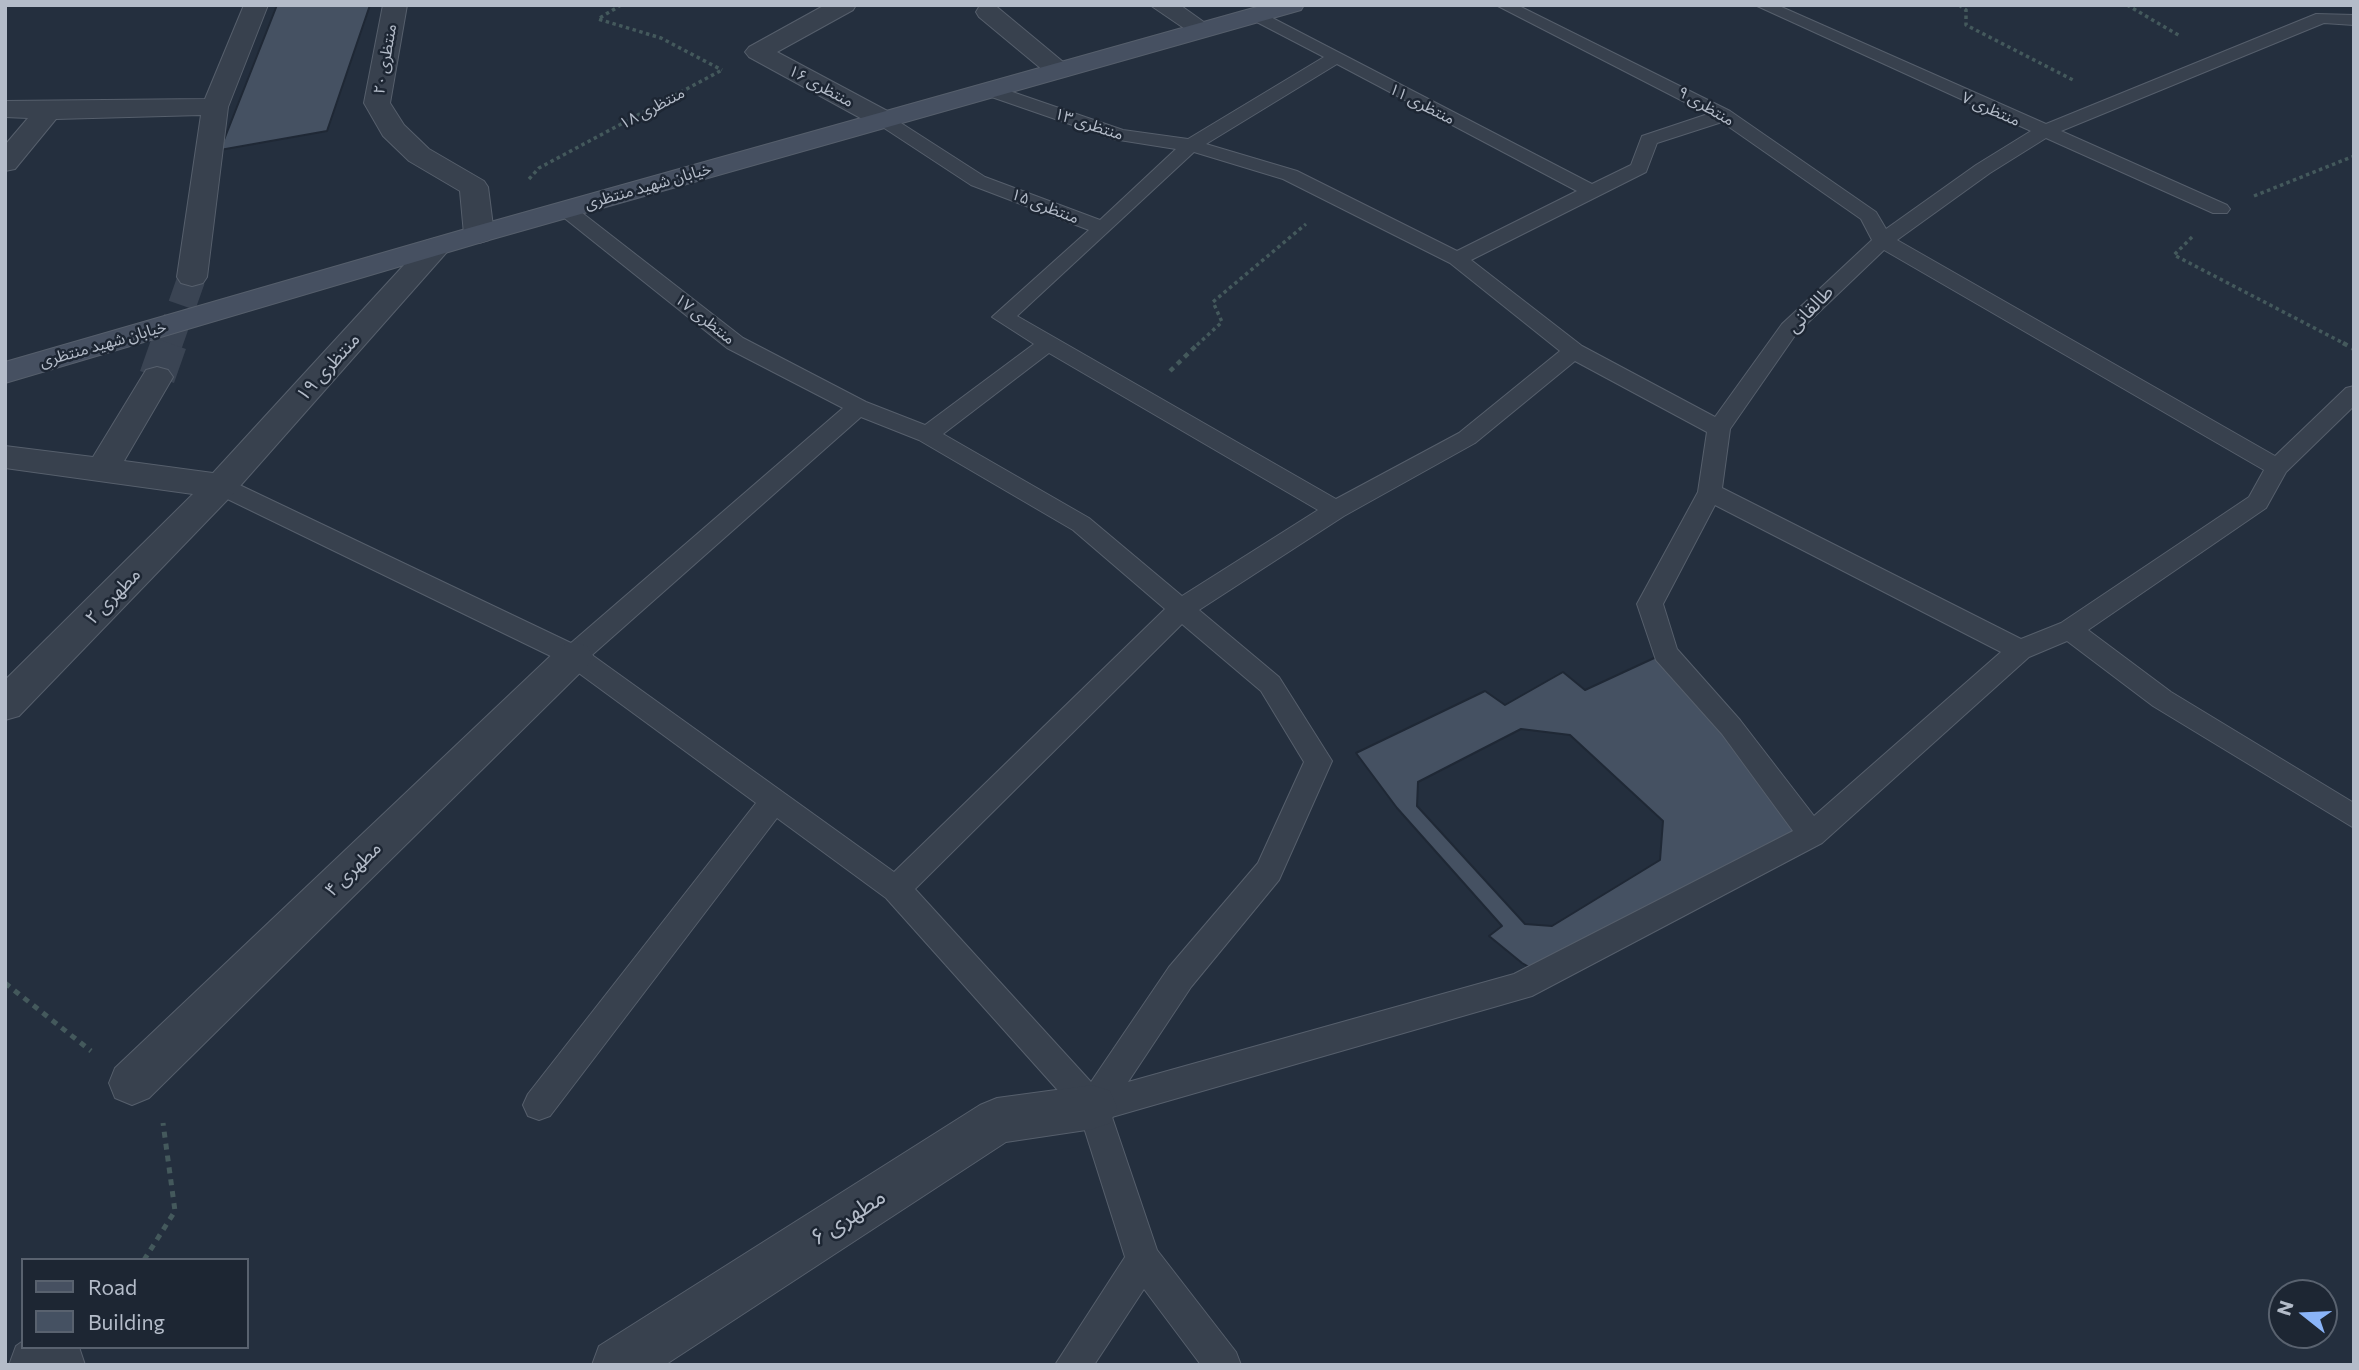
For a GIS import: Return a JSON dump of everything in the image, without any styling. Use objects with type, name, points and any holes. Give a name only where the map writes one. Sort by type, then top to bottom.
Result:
[{"type":"main road","name":"خیابان شهید منتظری","points":[[5,373],[565,209],[1292,5]]},
{"type":"street","points":[[192,277],[215,107],[256,5]]},
{"type":"street","name":"منتظری ۲۰","points":[[395,5],[377,103],[393,130],[419,155],[474,187],[479,234]]},
{"type":"street","name":"منتظری ۱۶","points":[[844,5],[758,52],[884,120]]},
{"type":"street","points":[[1162,5],[1203,30]]},
{"type":"street","points":[[988,12],[1059,71]]},
{"type":"street","points":[[5,109],[48,111],[215,107]]},
{"type":"street","points":[[5,163],[48,111]]},
{"type":"street","name":"منتظری ۱۹","points":[[220,486],[436,247]]},
{"type":"street","points":[[102,470],[157,377]]},
{"type":"street","points":[[5,457],[220,486]]},
{"type":"street","name":"مطهری ۲","points":[[5,705],[220,486]]},
{"type":"street","name":"مطهری ۴","points":[[132,1083],[574,656]]},
{"type":"street","name":"مطهری ۶","points":[[618,1365],[997,1121],[1093,1107]]},
{"type":"street","points":[[35,1365],[54,1350],[59,1365]]},
{"type":"lane","name":"منتظری ۹","points":[[1504,5],[1724,115],[1869,215],[1883,241]]},
{"type":"lane","name":"منتظری ۷","points":[[1763,5],[2220,209]]},
{"type":"lane","name":"منتظری ۱۱","points":[[1257,15],[1334,58],[1589,190]]},
{"type":"lane","name":"طالقانی","points":[[1812,835],[1731,727],[1665,653],[1650,604],[1710,492],[1719,428],[1789,329],[1883,241],[1983,169],[2043,132],[2322,18],[2354,20]]},
{"type":"lane","name":"منتظری ۱۵","points":[[884,120],[978,181],[1103,228],[1191,145],[1334,58]]},
{"type":"lane","name":"منتظری ۱۳","points":[[989,90],[1120,135],[1191,145],[1290,176],[1336,198]]},
{"type":"lane","points":[[1457,258],[1589,190],[1639,168],[1649,140],[1724,115]]},
{"type":"lane","points":[[1336,198],[1457,258],[1574,351],[1687,414],[1719,428]]},
{"type":"lane","name":"منتظری ۱۷","points":[[565,209],[735,343],[858,407]]},
{"type":"lane","points":[[1103,228],[1003,317],[1336,510]]},
{"type":"lane","points":[[1883,241],[2277,467]]},
{"type":"lane","points":[[928,435],[1049,343]]},
{"type":"lane","points":[[896,890],[1181,609],[1336,510],[1467,438],[1574,351]]},
{"type":"lane","points":[[1093,1107],[1521,986],[1812,835],[2020,650],[2070,630],[2258,502],[2277,467],[2354,393]]},
{"type":"lane","points":[[574,656],[858,407],[928,435],[1081,524],[1270,684],[1318,761],[1269,871],[1180,977],[1093,1107]]},
{"type":"lane","points":[[220,486],[574,656],[896,890],[1093,1107],[1143,1260],[1223,1365]]},
{"type":"lane","points":[[1710,492],[2020,650]]},
{"type":"lane","points":[[2070,630],[2162,699],[2354,817]]},
{"type":"lane","points":[[539,1105],[774,802]]},
{"type":"lane","points":[[1073,1365],[1143,1260]]},
{"type":"path","name":"منتظری ۱۸","points":[[479,234],[539,168],[723,70],[661,38],[598,19],[621,5]]},
{"type":"path","points":[[1959,5],[1966,10],[1966,25],[2116,102]]},
{"type":"path","points":[[2127,5],[2220,60]]},
{"type":"path","points":[[2354,156],[2220,209],[2174,255],[2354,349]]},
{"type":"path","points":[[1143,397],[1222,323],[1213,302],[1336,198]]},
{"type":"building","points":[[277,5],[370,5],[327,131],[220,150]]},
{"type":"building","points":[[1665,653],[1812,835],[1543,975],[1522,963],[1489,936],[1502,926],[1397,808],[1356,753],[1485,691],[1505,705],[1563,672],[1585,690]]},
{"type":"building","points":[[1521,729],[1570,735],[1663,821],[1660,860],[1552,926],[1525,924],[1417,806],[1418,782]]},
{"type":"tunnel","points":[[168,345],[192,277]]},
{"type":"tunnel","points":[[157,377],[169,343]]}]
